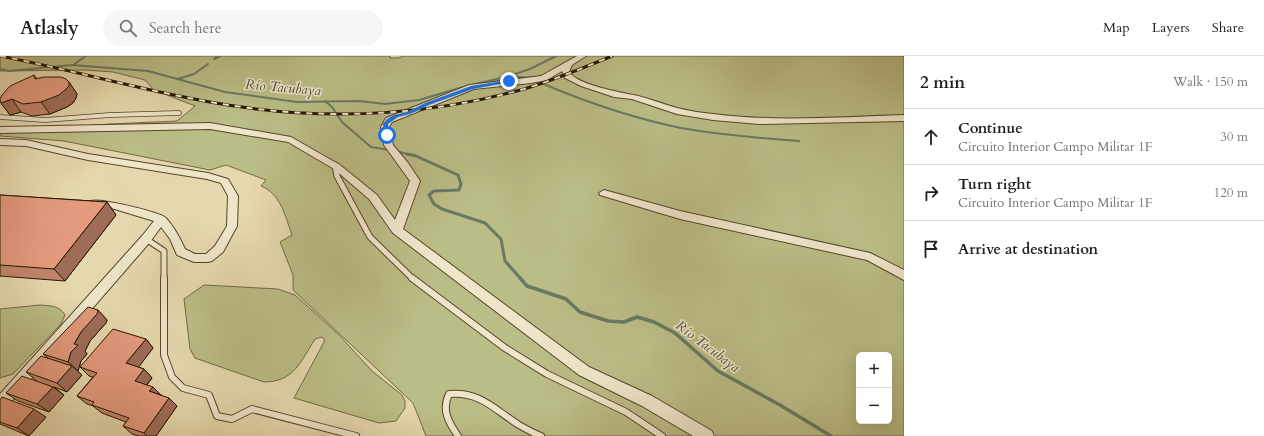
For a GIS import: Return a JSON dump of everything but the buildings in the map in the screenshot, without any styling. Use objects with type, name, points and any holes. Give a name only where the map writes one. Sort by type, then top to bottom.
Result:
[{"type":"street","points":[[397,230],[415,181],[406,165],[389,145],[386,124],[389,120],[427,104],[478,86],[540,79],[582,56]]},
{"type":"street","points":[[568,65],[565,72],[568,76],[595,88],[677,111],[714,117],[759,121],[904,118]]},
{"type":"street","points":[[0,130],[210,126],[291,140],[334,165],[373,197],[397,230],[584,371],[647,402],[707,436]]},
{"type":"street","points":[[0,142],[26,143],[88,157],[208,176],[225,181],[233,196],[232,226],[219,248],[208,258],[194,258],[181,252],[175,238],[161,219],[108,204],[86,203]]},
{"type":"street","points":[[604,194],[680,215],[870,257],[904,275]]},
{"type":"street","points":[[0,404],[146,239],[161,219]]},
{"type":"lane","points":[[0,117],[45,120],[110,115],[179,113]]},
{"type":"lane","points":[[334,165],[337,176],[370,237],[414,280],[505,348],[541,370],[626,412],[662,436]]},
{"type":"lane","points":[[146,239],[164,251],[164,355],[172,377],[183,388],[209,395],[217,416],[232,419],[252,409],[356,436]]},
{"type":"lane","points":[[458,436],[452,427],[445,410],[446,399],[449,394],[456,392],[480,398],[519,425],[541,436]]},
{"type":"green space","points":[[0,56],[390,56],[390,58],[398,58],[404,56],[904,56],[904,436],[426,436],[413,403],[293,290],[293,275],[280,242],[292,235],[278,200],[273,194],[261,186],[266,180],[226,165],[210,170],[64,141],[0,136],[0,133],[110,124],[177,121],[195,106],[154,90],[145,80],[113,72],[85,70],[0,71]]},
{"type":"green space","points":[[204,285],[278,289],[295,295],[339,335],[372,371],[402,395],[405,401],[405,408],[396,421],[379,423],[294,398],[324,342],[322,337],[315,339],[296,369],[283,378],[274,381],[264,382],[195,358],[190,349],[184,299]]},
{"type":"green space","points":[[40,305],[60,309],[65,315],[61,324],[13,374],[0,378],[0,309]]},
{"type":"waterway","points":[[73,65],[86,56]]},
{"type":"waterway","points":[[214,59],[220,56]]},
{"type":"waterway","points":[[326,102],[359,101],[385,104],[419,100],[463,87],[509,76],[530,69],[556,56]]},
{"type":"waterway","points":[[178,79],[194,74],[208,64]]},
{"type":"waterway","name":"Río Tacubaya","points":[[0,69],[9,71],[72,65],[148,71],[225,92],[297,102],[326,102]]},
{"type":"waterway","points":[[511,76],[530,78]]},
{"type":"waterway","points":[[541,83],[610,109],[663,124],[725,134],[799,141]]},
{"type":"waterway","name":"Río Tacubaya","points":[[326,102],[332,107],[342,122],[371,147],[390,150]]},
{"type":"waterway","name":"Río Tacubaya","points":[[396,151],[408,154]]},
{"type":"waterway","name":"Río Tacubaya","points":[[408,154],[416,156],[458,175],[461,184],[459,190],[434,191],[429,195],[434,204],[442,209],[485,223],[501,239],[505,261],[521,279]]},
{"type":"waterway","name":"Río Tacubaya","points":[[520,278],[527,286],[566,299],[580,312],[608,321],[624,322],[637,317],[654,322],[675,333],[718,371],[780,405],[831,436]]},
{"type":"railway","points":[[0,56],[155,91],[218,103],[283,112],[318,114],[387,112],[456,104],[524,89],[612,56]]},
{"type":"route","points":[[387,135],[385,127],[386,124],[389,120],[396,116],[408,113],[472,87],[509,81]]}]
